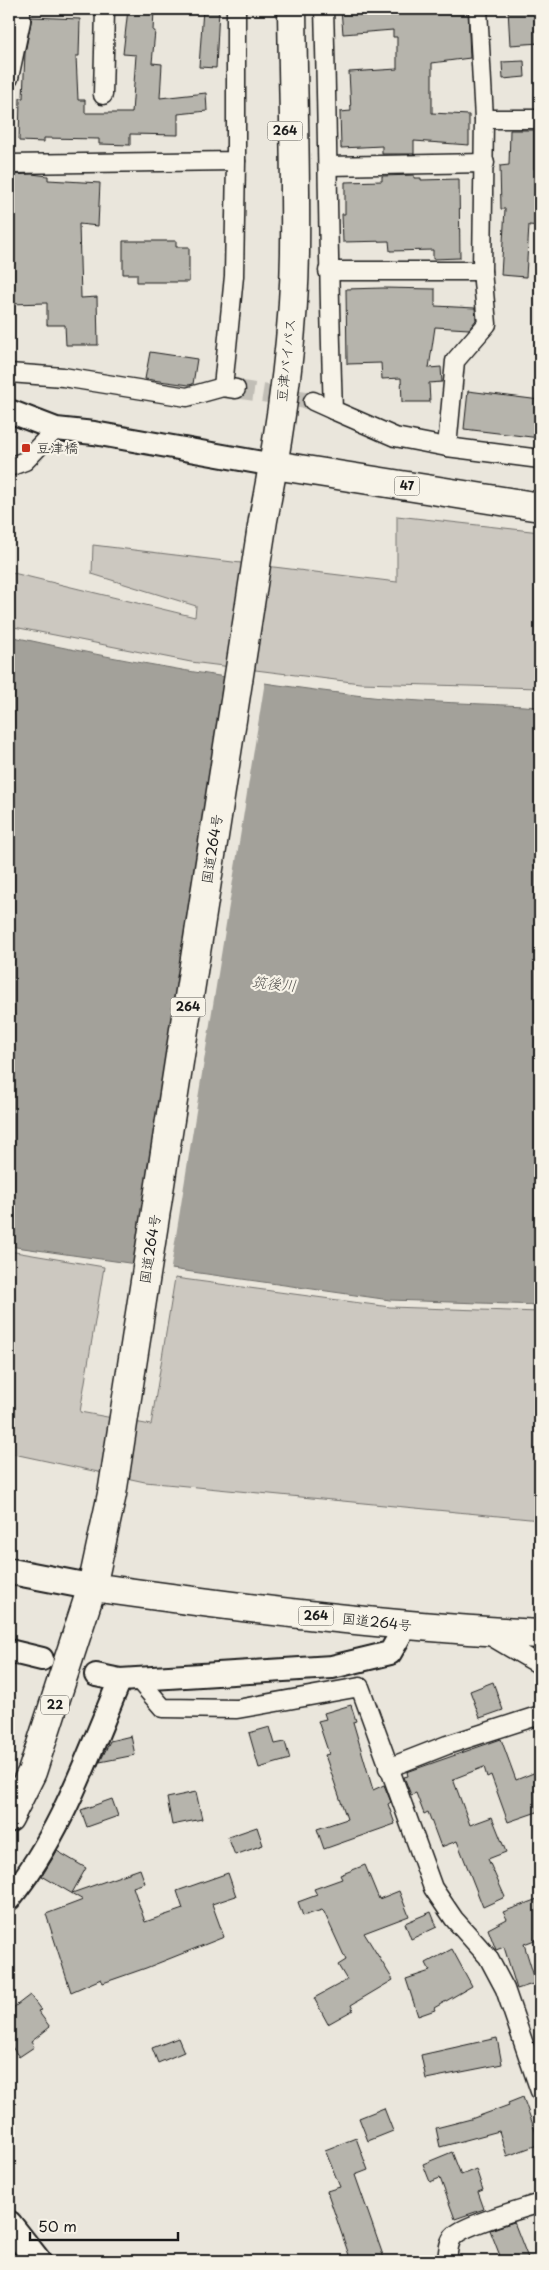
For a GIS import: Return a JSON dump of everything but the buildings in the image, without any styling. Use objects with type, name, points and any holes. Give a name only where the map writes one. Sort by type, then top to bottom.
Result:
[{"type":"main road","name":"豆津バイパス","points":[[274,9],[295,253]]},
{"type":"main road","name":"豆津バイパス","points":[[274,465],[290,336],[295,253],[292,9]]},
{"type":"main road","name":"47","points":[[274,465],[540,508]]},
{"type":"main road","name":"国道264号","points":[[274,465],[263,520],[112,1494],[92,1588],[250,1609],[406,1625],[540,1634]]},
{"type":"main road","points":[[9,1571],[92,1588]]},
{"type":"main road","name":"22","points":[[9,1818],[32,1772],[92,1588]]},
{"type":"main road","points":[[9,2224],[38,2261]]},
{"type":"street","points":[[9,78],[21,21],[21,9]]},
{"type":"street","points":[[103,95],[106,9]]},
{"type":"street","points":[[9,373],[62,377],[186,397],[229,388],[234,276],[236,9]]},
{"type":"street","points":[[324,9],[332,410]]},
{"type":"street","points":[[447,447],[455,361],[487,324],[482,271],[485,163],[478,9]]},
{"type":"street","points":[[484,119],[540,118]]},
{"type":"street","points":[[9,164],[236,161]]},
{"type":"street","points":[[328,166],[485,163]]},
{"type":"street","points":[[328,271],[482,271]]},
{"type":"street","points":[[312,401],[395,437],[447,447],[540,459]]},
{"type":"street","points":[[9,411],[56,429],[94,433],[274,465]]},
{"type":"street","points":[[9,467],[26,461],[56,429]]},
{"type":"street","points":[[96,1675],[129,1679],[332,1667],[390,1653],[406,1625]]},
{"type":"street","points":[[482,1631],[540,1665]]},
{"type":"street","points":[[9,1652],[42,1659]]},
{"type":"street","points":[[129,1679],[163,1708],[238,1709],[360,1687],[433,1888],[454,1919],[488,1957],[505,1989],[540,2091]]},
{"type":"street","points":[[9,1899],[63,1814],[129,1679]]},
{"type":"street","points":[[388,1768],[447,1745],[540,1715]]},
{"type":"street","points":[[447,2261],[448,2247],[453,2236],[465,2228],[540,2203]]},
{"type":"shaded area","points":[[397,516],[540,532],[540,688],[360,683],[191,662],[9,626],[9,572],[195,617],[196,606],[92,574],[93,545],[397,582]]},
{"type":"shaded area","points":[[9,1251],[104,1267],[80,1412],[151,1425],[175,1278],[390,1307],[540,1312],[540,1520],[145,1482],[9,1453]]},
{"type":"water","name":"筑後川","points":[[9,636],[185,671],[318,690],[407,700],[540,707],[540,1305],[390,1300],[9,1246]]},
{"type":"pier","points":[[230,676],[265,681],[170,1273],[136,1268]]},
{"type":"tunnel","points":[[236,389],[313,401]]},
{"type":"place","name":"豆津橋","points":[[26,448]]}]
